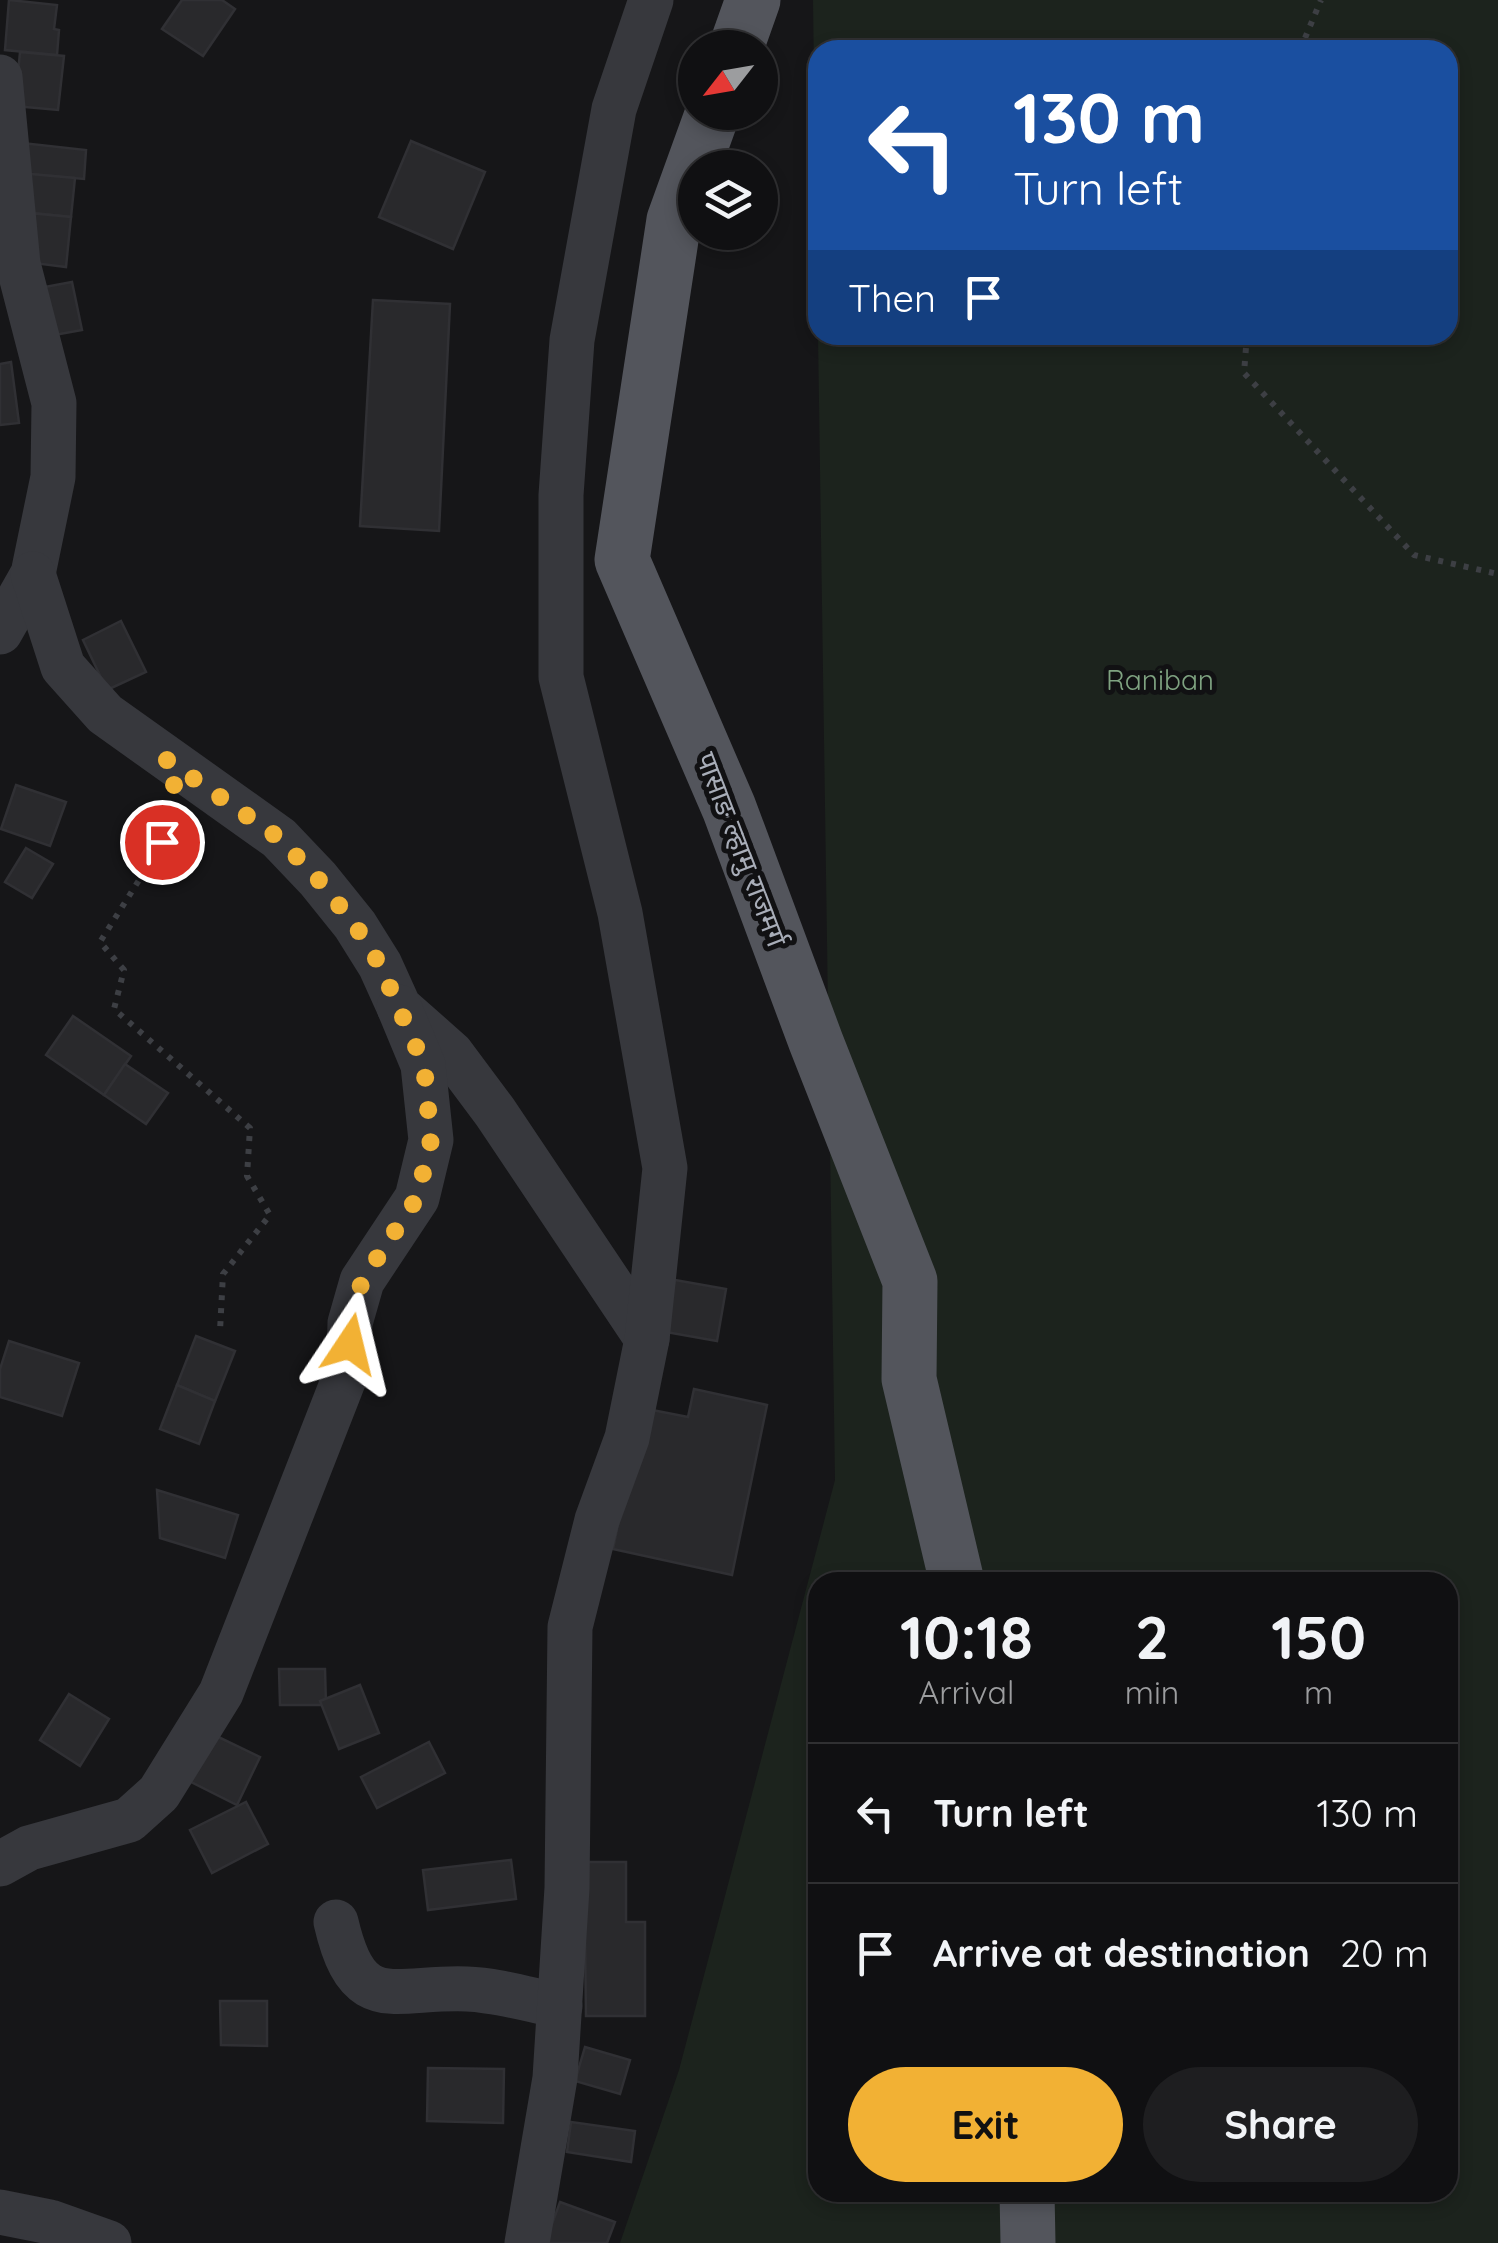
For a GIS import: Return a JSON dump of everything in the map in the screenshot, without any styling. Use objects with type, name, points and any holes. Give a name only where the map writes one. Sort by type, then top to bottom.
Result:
[{"type":"main road","points":[[743,30],[754,0]]},
{"type":"main road","name":"पासाङ ल्हामु राजमर्ग","points":[[706,130],[674,220],[622,560],[729,808],[910,1282],[910,1379],[955,1572]]},
{"type":"main road","points":[[1027,2202],[1028,2243]]},
{"type":"street","points":[[527,2243],[555,2078],[567,1888],[570,1626],[596,1520],[627,1438],[646,1339],[664,1168],[620,913],[560,677],[561,495],[575,321],[614,109],[650,0]]},
{"type":"street","points":[[0,77],[18,264],[54,403],[52,477],[33,574],[0,632]]},
{"type":"street","points":[[0,1864],[29,1848],[128,1820],[160,1793],[221,1694],[349,1366],[350,1323],[362,1281],[417,1198],[431,1140],[424,1065],[380,965],[355,925],[279,838],[105,714],[63,667],[33,574]]},
{"type":"street","points":[[399,1006],[451,1053],[484,1097],[646,1339]]},
{"type":"street","points":[[336,1922],[344,1958],[360,1978],[381,1992],[470,1988],[560,2006]]},
{"type":"street","points":[[0,2212],[50,2222],[109,2243]]},
{"type":"path","points":[[1304,40],[1321,0]]},
{"type":"path","points":[[1246,345],[1244,374],[1414,555],[1498,574]]},
{"type":"path","points":[[164,758],[183,809],[100,942],[124,970],[114,1009],[250,1128],[247,1176],[270,1215],[224,1274],[220,1330]]},
{"type":"green space","name":"Raniban","points":[[813,0],[1498,0],[1498,2243],[620,2243],[679,2070],[808,1582],[808,2202],[1458,2202],[1458,1572],[811,1572],[835,1480],[818,345],[1458,345],[1458,40],[814,40]]},
{"type":"building","points":[[9,0],[57,5],[57,55],[5,50]]},
{"type":"building","points":[[182,0],[222,0],[235,9],[203,56],[162,29]]},
{"type":"building","points":[[20,52],[64,56],[58,110],[15,106]]},
{"type":"building","points":[[411,141],[485,172],[453,249],[379,217]]},
{"type":"building","points":[[22,143],[86,150],[84,179],[19,173]]},
{"type":"building","points":[[19,173],[75,178],[71,217],[15,211]]},
{"type":"building","points":[[29,213],[71,217],[66,267],[26,262]]},
{"type":"building","points":[[72,282],[82,330],[43,337],[34,289]]},
{"type":"building","points":[[373,300],[450,304],[439,531],[360,526]]},
{"type":"building","points":[[11,362],[19,423],[0,425],[0,364]]},
{"type":"building","points":[[121,621],[146,672],[107,690],[83,640]]},
{"type":"building","points":[[16,785],[66,802],[50,846],[1,829]]},
{"type":"building","points":[[26,848],[53,864],[32,898],[5,882]]},
{"type":"building","points":[[73,1016],[131,1056],[104,1095],[46,1055]]},
{"type":"building","points":[[125,1064],[168,1093],[146,1124],[104,1095]]},
{"type":"building","points":[[675,1280],[726,1289],[717,1341],[666,1332]]},
{"type":"building","points":[[196,1336],[235,1351],[215,1401],[177,1385]]},
{"type":"building","points":[[9,1341],[79,1363],[62,1416],[0,1397],[0,1369]]},
{"type":"building","points":[[177,1385],[215,1401],[199,1444],[160,1429]]},
{"type":"building","points":[[694,1389],[767,1405],[732,1575],[613,1549],[642,1408],[688,1417]]},
{"type":"building","points":[[157,1490],[238,1515],[225,1558],[160,1538]]},
{"type":"building","points":[[279,1669],[325,1669],[326,1705],[280,1705]]},
{"type":"building","points":[[360,1685],[379,1733],[339,1749],[320,1701]]},
{"type":"building","points":[[69,1694],[109,1719],[80,1766],[40,1740]]},
{"type":"building","points":[[208,1732],[260,1757],[237,1805],[185,1779]]},
{"type":"building","points":[[429,1742],[445,1773],[377,1808],[361,1777]]},
{"type":"building","points":[[246,1802],[268,1844],[212,1873],[190,1830]]},
{"type":"building","points":[[511,1860],[516,1899],[428,1910],[423,1870]]},
{"type":"building","points":[[584,1862],[626,1862],[626,1922],[645,1922],[645,2016],[586,2016]]},
{"type":"building","points":[[220,2001],[267,2001],[267,2046],[221,2045]]},
{"type":"building","points":[[585,2047],[630,2060],[620,2094],[575,2081]]},
{"type":"building","points":[[428,2068],[504,2069],[503,2123],[427,2121]]},
{"type":"building","points":[[571,2122],[635,2131],[631,2162],[567,2152]]},
{"type":"building","points":[[560,2202],[615,2222],[607,2243],[545,2243]]},
{"type":"route","points":[[162,842],[183,809],[164,758],[279,838],[318,879],[355,925],[380,965],[424,1065],[431,1140],[417,1198],[362,1281],[350,1323],[350,1344]]}]
